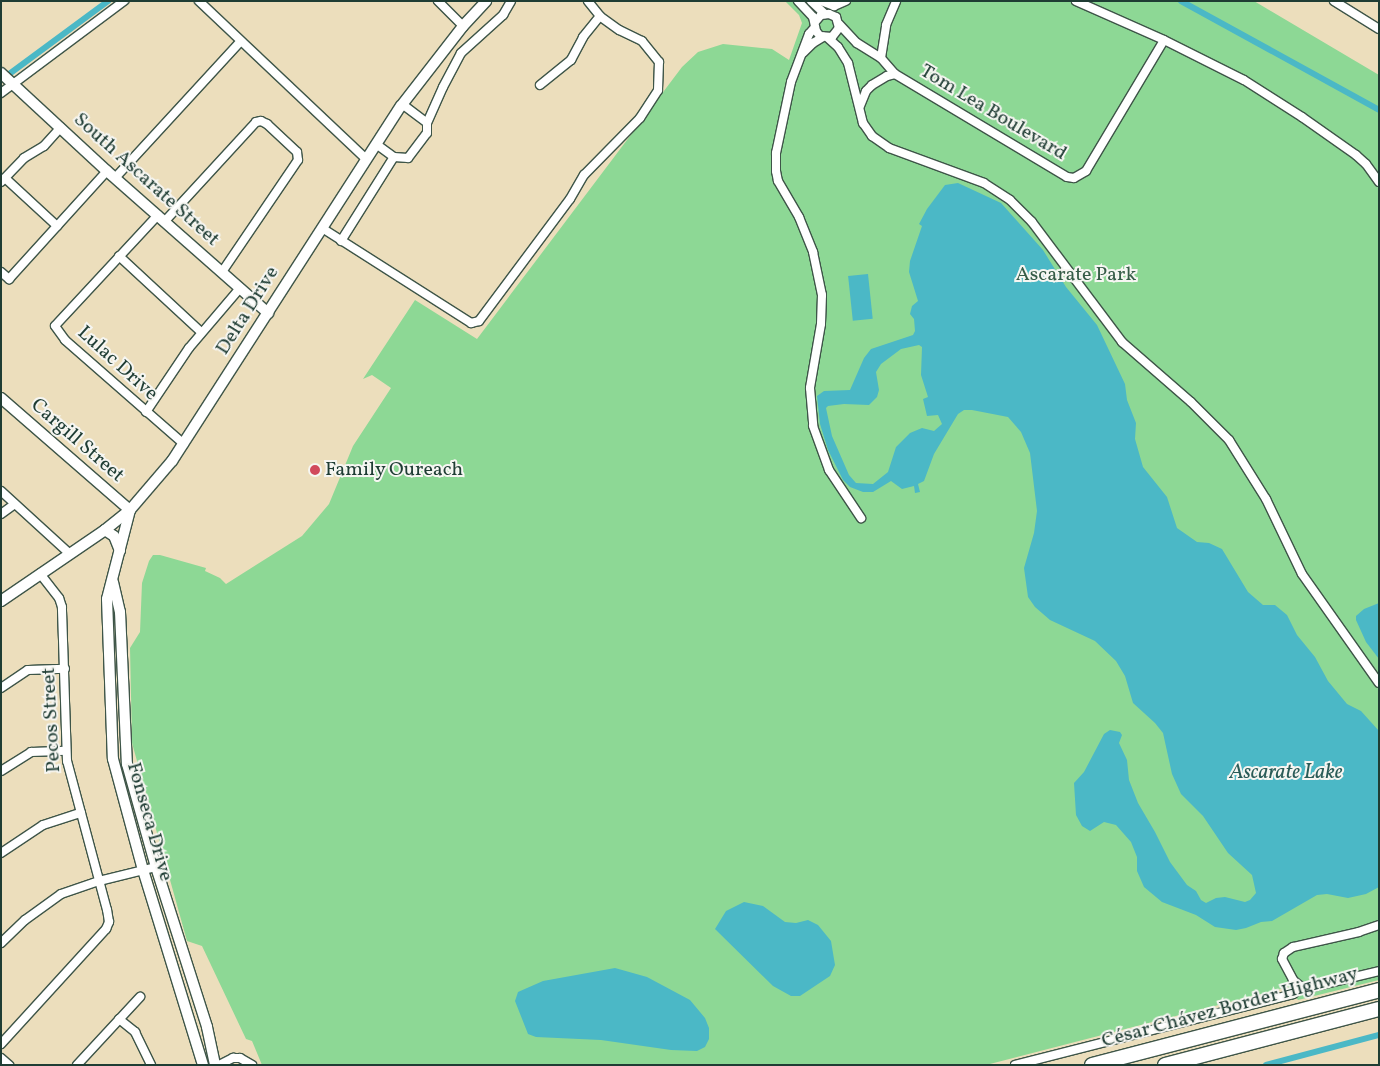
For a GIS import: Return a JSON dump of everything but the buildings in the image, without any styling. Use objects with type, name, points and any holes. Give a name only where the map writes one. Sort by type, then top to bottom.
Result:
[{"type":"highway","name":"César Chávez Border Highway","points":[[1092,1065],[1379,990]]},
{"type":"highway","name":"César Chávez Border Highway","points":[[1165,1065],[1379,1009]]},
{"type":"main road","name":"Delta Drive","points":[[1,601],[105,530],[130,510],[184,444],[402,104],[463,26],[486,1]]},
{"type":"main road","name":"South Ascarate Street","points":[[1,73],[111,175],[268,313]]},
{"type":"main road","name":"Cargill Street","points":[[1,398],[130,510]]},
{"type":"main road","name":"Fonseca Drive","points":[[130,510],[113,582],[107,599],[111,743],[116,772],[143,870],[203,1065]]},
{"type":"main road","points":[[105,530],[114,536],[120,551]]},
{"type":"main road","name":"Fonseca Drive","points":[[113,582],[118,598],[120,619],[125,748],[156,868],[207,1027],[214,1065]]},
{"type":"street","points":[[1,93],[11,82],[124,1]]},
{"type":"street","points":[[199,1],[240,42],[366,159]]},
{"type":"street","points":[[438,1],[463,26]]},
{"type":"street","points":[[376,144],[394,157],[408,158],[427,133],[428,123],[451,70],[461,53],[503,15],[511,1]]},
{"type":"street","points":[[322,228],[471,323],[475,324],[479,321],[570,199],[584,175],[640,118],[658,90],[659,62],[642,41],[619,30],[600,16],[588,1]]},
{"type":"street","points":[[798,1],[804,5],[818,34],[826,37],[842,53],[848,63],[866,129],[880,143],[984,183],[1010,200],[1032,222],[1122,342],[1191,402],[1229,440],[1266,499],[1302,574],[1379,683]]},
{"type":"street","points":[[802,54],[813,43],[835,35],[839,24],[836,18],[827,14],[811,1]]},
{"type":"street","points":[[821,1],[834,6],[846,1]]},
{"type":"street","points":[[808,34],[819,17],[846,1]]},
{"type":"street","points":[[881,58],[886,25],[896,1]]},
{"type":"street","points":[[1076,1],[1211,62],[1302,116],[1356,155],[1366,164],[1379,182]]},
{"type":"street","points":[[1334,1],[1379,29]]},
{"type":"street","points":[[804,5],[809,19],[808,34],[791,82],[776,154],[776,172],[778,181],[798,217],[813,252],[822,295],[821,324],[810,388],[813,426],[829,470],[861,518]]},
{"type":"street","points":[[540,85],[571,60],[584,37],[600,16]]},
{"type":"street","name":"Tom Lea Boulevard","points":[[839,24],[858,43],[881,58],[895,74],[1067,177],[1074,178],[1086,171],[1164,40]]},
{"type":"street","points":[[1,272],[9,279],[58,226],[111,175],[240,42]]},
{"type":"street","points":[[859,108],[866,92],[872,85],[886,76],[895,74]]},
{"type":"street","points":[[402,104],[428,123]]},
{"type":"street","name":"Lulac Drive","points":[[184,444],[65,340],[55,326],[120,256],[162,218],[256,122],[261,121],[267,124],[297,152],[298,160],[222,272]]},
{"type":"street","points":[[58,226],[3,180],[24,158],[44,146],[61,128]]},
{"type":"street","points":[[341,241],[394,157]]},
{"type":"street","points":[[120,256],[202,332]]},
{"type":"street","points":[[146,412],[202,332],[240,288]]},
{"type":"street","points":[[1,491],[70,554]]},
{"type":"street","points":[[1,514],[15,504]]},
{"type":"street","name":"Pecos Street","points":[[1,1044],[108,926],[109,917],[66,751],[65,669],[61,602],[40,574]]},
{"type":"street","points":[[1,688],[28,670],[65,669]]},
{"type":"street","points":[[1,771],[31,752],[66,751]]},
{"type":"street","points":[[1,853],[43,825],[81,813]]},
{"type":"street","points":[[1,943],[25,920],[61,894],[99,881],[156,868]]},
{"type":"street","points":[[1379,925],[1287,950],[1282,957],[1293,980],[1301,988],[1310,989],[1379,971]]},
{"type":"street","points":[[1015,1065],[1293,994],[1301,988]]},
{"type":"street","points":[[77,1065],[140,997]]},
{"type":"street","points":[[119,1019],[135,1032],[151,1065]]},
{"type":"street","points":[[1,1058],[9,1065]]},
{"type":"street","points":[[219,1065],[233,1058],[240,1058],[252,1065]]},
{"type":"green space","name":"Ascarate Park","points":[[785,1],[1254,1],[1379,75],[1379,980],[1298,1000],[1288,987],[986,1065],[262,1065],[252,1041],[246,1039],[202,946],[187,941],[132,743],[130,648],[140,632],[142,583],[149,561],[153,555],[160,555],[206,568],[205,571],[220,578],[226,584],[302,536],[329,504],[353,446],[391,388],[372,375],[363,379],[415,300],[477,339],[682,67],[698,52],[723,44],[772,49],[789,60],[802,23],[799,15]]},
{"type":"water","name":"Ascarate Lake","points":[[958,183],[1001,203],[1043,250],[1066,287],[1097,325],[1125,384],[1127,400],[1136,423],[1135,439],[1143,467],[1167,497],[1177,528],[1197,542],[1209,543],[1222,549],[1248,592],[1263,605],[1275,605],[1287,615],[1297,635],[1315,657],[1328,681],[1347,704],[1361,711],[1379,731],[1379,887],[1366,894],[1348,898],[1327,894],[1317,895],[1272,921],[1261,922],[1246,928],[1236,930],[1215,927],[1196,915],[1162,902],[1144,887],[1137,871],[1137,857],[1131,842],[1116,825],[1104,822],[1090,831],[1082,826],[1076,815],[1074,783],[1084,772],[1104,734],[1110,730],[1120,732],[1122,735],[1119,743],[1127,760],[1129,780],[1138,803],[1170,862],[1187,885],[1196,891],[1201,900],[1206,903],[1216,898],[1225,897],[1245,902],[1250,900],[1256,893],[1252,875],[1228,853],[1203,816],[1181,794],[1172,774],[1163,733],[1133,703],[1125,676],[1116,661],[1095,641],[1050,620],[1035,607],[1028,597],[1024,568],[1034,533],[1037,511],[1030,453],[1021,432],[1008,417],[972,410],[964,410],[958,414],[934,454],[924,481],[918,484],[920,492],[915,493],[914,486],[902,489],[891,481],[873,492],[863,492],[850,487],[843,480],[828,450],[820,424],[817,396],[824,391],[850,390],[864,358],[871,349],[913,335],[915,331],[914,319],[910,314],[912,306],[918,301],[909,272],[910,261],[922,226],[919,224],[927,209],[945,185]],"holes":[[[919,345],[922,347],[921,375],[928,397],[923,399],[927,416],[938,415],[942,424],[934,431],[922,428],[910,433],[896,447],[888,472],[873,484],[856,483],[849,475],[832,436],[826,408],[828,406],[844,404],[869,405],[877,397],[879,390],[876,372],[881,364],[901,349]]]},
{"type":"water","points":[[868,274],[873,319],[853,321],[848,276]]},
{"type":"water","points":[[1379,603],[1379,659],[1366,642],[1356,616],[1364,609]]},
{"type":"water","points":[[744,902],[763,906],[785,922],[796,923],[808,920],[818,925],[831,941],[835,965],[830,976],[800,996],[791,996],[773,986],[715,929],[726,911]]},
{"type":"water","points":[[615,968],[647,977],[690,1000],[705,1018],[709,1028],[709,1039],[705,1047],[697,1051],[671,1050],[601,1040],[536,1037],[528,1034],[515,1001],[518,992],[543,981]]},
{"type":"waterway","points":[[1,80],[108,1]]},
{"type":"waterway","points":[[1181,1],[1379,110]]},
{"type":"waterway","points":[[1266,1065],[1379,1035]]},
{"type":"place","name":"Family Oureach","points":[[315,470]]}]
